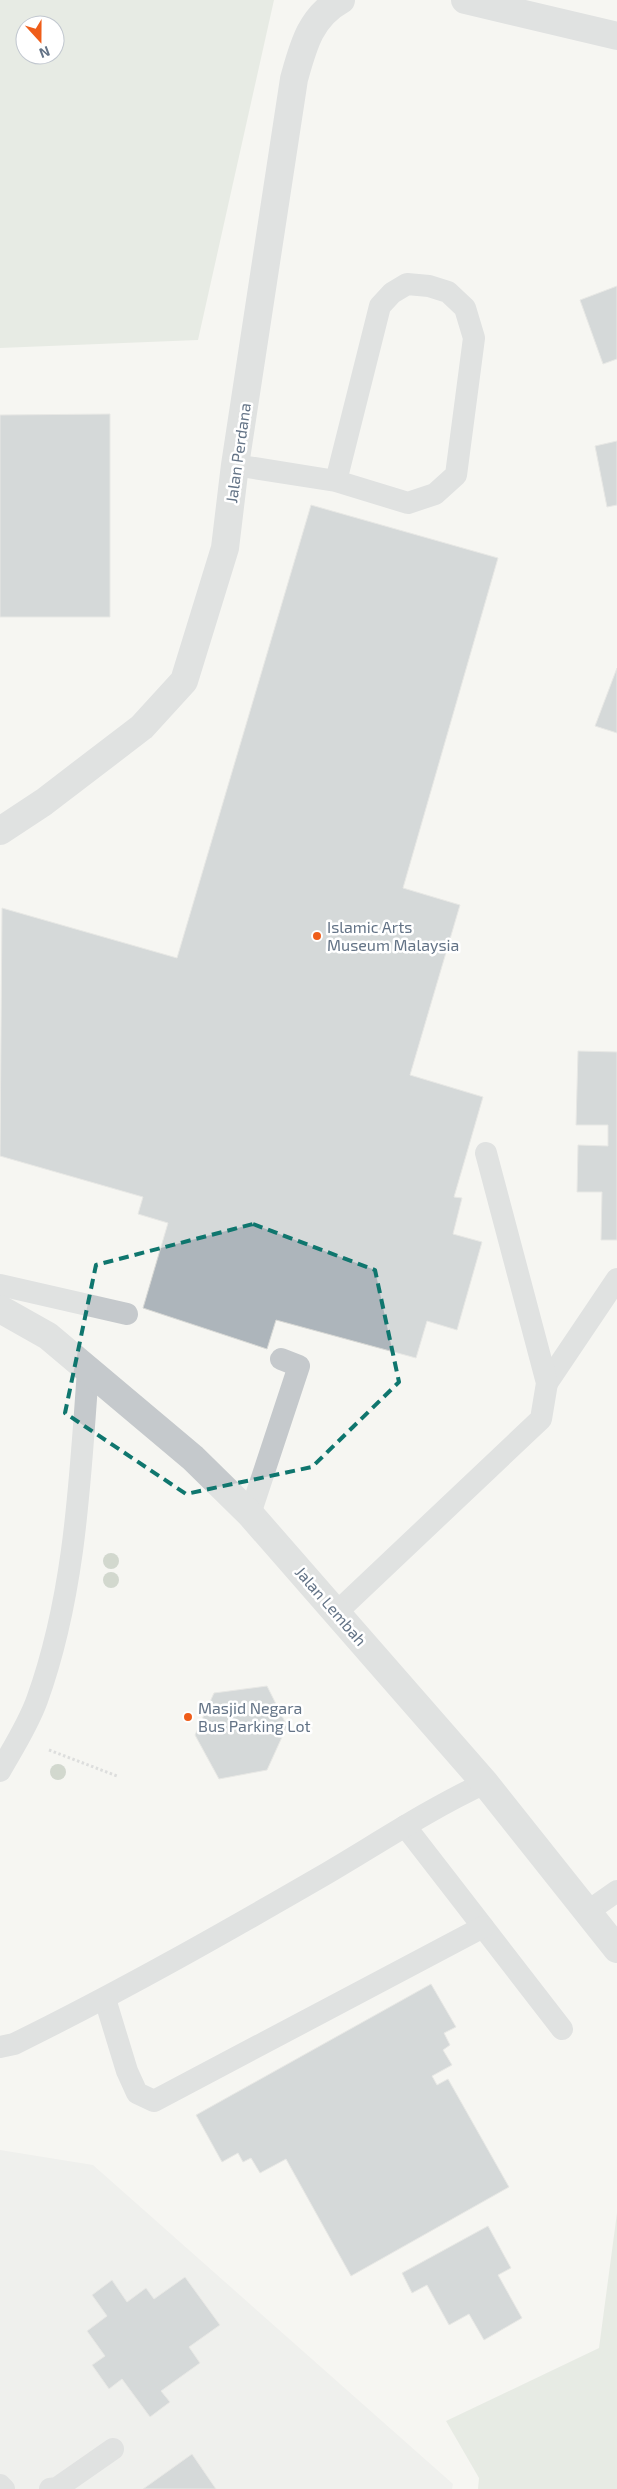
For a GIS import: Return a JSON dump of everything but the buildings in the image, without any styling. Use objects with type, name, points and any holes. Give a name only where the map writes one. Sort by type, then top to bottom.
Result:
[{"type":"street","name":"Jalan Perdana","points":[[0,831],[44,802],[142,727],[184,681],[225,548],[235,465],[294,79],[306,38],[328,7],[342,0]]},
{"type":"street","points":[[465,0],[617,36]]},
{"type":"street","name":"Jalan Lembah","points":[[0,1308],[48,1336],[193,1458],[250,1514],[485,1783],[617,1949]]},
{"type":"lane","points":[[235,465],[336,481],[408,503],[435,494],[456,475],[474,338],[465,308],[448,292],[429,286],[407,284],[392,293],[380,306],[336,481]]},
{"type":"lane","points":[[486,1153],[548,1383]]},
{"type":"lane","points":[[337,1612],[540,1419],[548,1383],[617,1280]]},
{"type":"lane","points":[[0,1285],[127,1314]]},
{"type":"lane","points":[[250,1514],[299,1366],[281,1359]]},
{"type":"lane","points":[[0,1771],[37,1701],[61,1618],[77,1517],[88,1370]]},
{"type":"lane","points":[[0,2047],[14,2044],[105,1999],[453,1798],[485,1783]]},
{"type":"lane","points":[[405,1826],[562,2029]]},
{"type":"lane","points":[[587,1912],[617,1891]]},
{"type":"lane","points":[[105,1999],[127,2071],[137,2093],[154,2101],[483,1927]]},
{"type":"lane","points":[[50,2489],[57,2488],[113,2449]]},
{"type":"lane","points":[[0,2485],[4,2489]]},
{"type":"path","points":[[20,1736],[46,1749],[117,1776]]},
{"type":"highlighted area","points":[[253,1224],[375,1270],[399,1382],[312,1467],[186,1494],[65,1413],[96,1265]]},
{"type":"shaded area","points":[[0,0],[274,0],[198,340],[0,348]]},
{"type":"shaded area","points":[[0,2150],[93,2165],[453,2484],[452,2489],[0,2489]]},
{"type":"shaded area","points":[[617,2213],[617,2489],[478,2489],[479,2478],[446,2421],[599,2348]]},
{"type":"place","name":"Islamic Arts Museum Malaysia","points":[[317,936]]},
{"type":"place","name":"Masjid Negara Bus Parking Lot","points":[[188,1717]]}]
